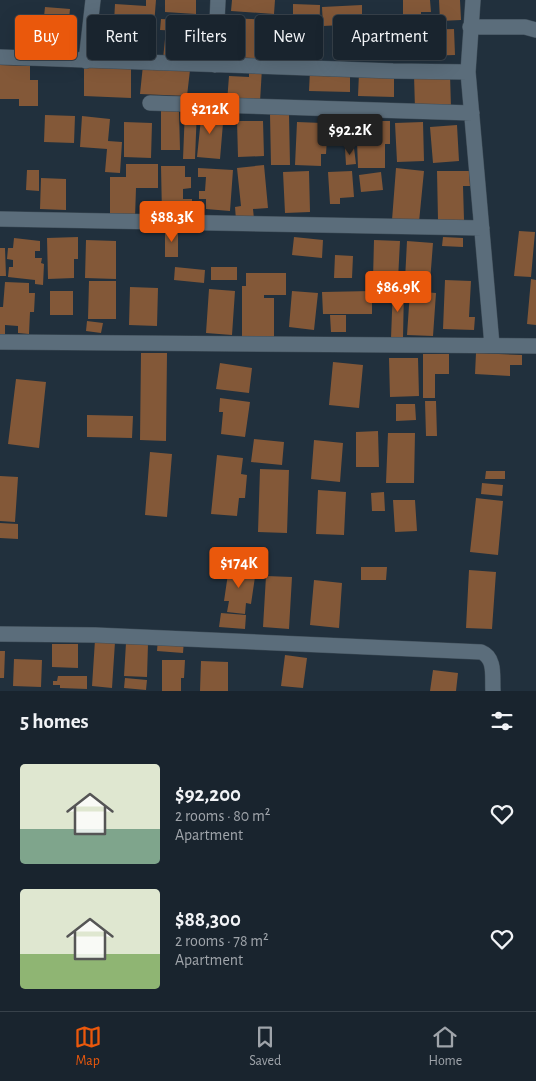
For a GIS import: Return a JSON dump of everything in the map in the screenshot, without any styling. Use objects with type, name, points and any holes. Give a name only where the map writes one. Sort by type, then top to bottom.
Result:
[{"type":"street","points":[[86,61],[93,0]]},
{"type":"street","points":[[215,65],[218,0]]},
{"type":"street","points":[[473,0],[468,72],[492,345]]},
{"type":"street","points":[[470,27],[525,27],[536,30]]},
{"type":"street","points":[[0,57],[468,72]]},
{"type":"street","points":[[150,103],[472,113]]},
{"type":"street","points":[[0,219],[482,228]]},
{"type":"street","points":[[0,342],[536,346]]},
{"type":"street","points":[[0,634],[95,635],[481,652],[488,654],[492,660],[493,691]]},
{"type":"building","points":[[146,0],[156,0],[155,15],[114,15],[115,4],[146,6]]},
{"type":"building","points":[[165,0],[196,0],[196,14],[165,12]]},
{"type":"building","points":[[232,0],[275,0],[274,14],[231,11]]},
{"type":"building","points":[[403,0],[430,0],[431,12],[421,12],[421,15],[403,15]]},
{"type":"building","points":[[439,0],[460,0],[461,20],[446,21],[446,15],[440,15]]},
{"type":"building","points":[[293,4],[320,5],[320,15],[293,15]]},
{"type":"building","points":[[362,5],[362,15],[333,15],[333,25],[323,26],[322,7]]},
{"type":"building","points":[[45,7],[70,9],[69,15],[44,15]]},
{"type":"building","points":[[161,19],[166,19],[166,30],[160,30]]},
{"type":"building","points":[[245,19],[255,19],[255,58],[245,58]]},
{"type":"building","points":[[446,29],[454,29],[455,55],[446,55]]},
{"type":"building","points":[[165,39],[166,39],[166,59],[163,59]]},
{"type":"building","points":[[172,60],[197,60],[197,63]]},
{"type":"building","points":[[0,65],[30,66],[30,80],[38,80],[38,106],[19,106],[19,99],[0,99]]},
{"type":"building","points":[[143,65],[190,70],[187,96],[140,94]]},
{"type":"building","points":[[84,68],[131,68],[131,98],[84,96]]},
{"type":"building","points":[[249,68],[262,68],[260,102],[227,102],[229,76],[249,77]]},
{"type":"building","points":[[310,70],[350,71],[350,92],[309,91]]},
{"type":"building","points":[[359,73],[394,74],[394,97],[358,96]]},
{"type":"building","points":[[450,74],[451,108],[415,109],[414,75]]},
{"type":"building","points":[[185,109],[197,109],[195,159],[183,159]]},
{"type":"building","points":[[202,109],[221,111],[221,123],[223,123],[220,159],[197,157]]},
{"type":"building","points":[[161,111],[179,111],[180,150],[161,150]]},
{"type":"building","points":[[375,112],[375,121],[390,121],[390,144],[385,144],[385,168],[358,168],[356,113]]},
{"type":"building","points":[[270,114],[289,114],[290,165],[271,165]]},
{"type":"building","points":[[45,115],[75,116],[74,143],[44,142]]},
{"type":"building","points":[[82,116],[110,119],[108,141],[122,142],[120,173],[105,172],[107,149],[80,147]]},
{"type":"building","points":[[237,121],[263,121],[264,156],[238,157]]},
{"type":"building","points":[[124,122],[152,123],[151,158],[124,157]]},
{"type":"building","points":[[297,122],[322,123],[321,138],[327,138],[326,154],[321,154],[321,166],[295,165]]},
{"type":"building","points":[[423,122],[424,161],[397,162],[395,123]]},
{"type":"building","points":[[457,125],[459,161],[433,163],[430,127]]},
{"type":"building","points":[[345,148],[354,148],[356,164],[346,165]]},
{"type":"building","points":[[126,164],[158,164],[158,188],[136,188],[135,218],[110,218],[110,177],[126,177]]},
{"type":"building","points":[[264,165],[268,208],[253,209],[254,219],[236,220],[235,207],[241,206],[237,168]]},
{"type":"building","points":[[161,166],[185,166],[185,177],[191,177],[191,188],[183,189],[183,199],[192,199],[192,215],[162,215]]},
{"type":"building","points":[[198,168],[233,170],[230,211],[206,209],[206,199],[199,199],[199,191],[205,191],[206,177],[198,177]]},
{"type":"building","points":[[396,168],[424,171],[419,222],[392,220]]},
{"type":"building","points":[[27,170],[39,170],[39,191],[26,190]]},
{"type":"building","points":[[309,171],[310,212],[285,213],[283,172]]},
{"type":"building","points":[[352,171],[354,197],[340,198],[340,204],[330,204],[328,172]]},
{"type":"building","points":[[437,171],[469,171],[470,186],[463,186],[464,220],[438,220]]},
{"type":"building","points":[[381,172],[383,190],[361,192],[359,175]]},
{"type":"building","points":[[41,178],[66,179],[66,210],[40,209]]},
{"type":"building","points":[[165,230],[178,230],[178,257],[165,257]]},
{"type":"building","points":[[519,231],[535,232],[531,277],[514,276]]},
{"type":"building","points":[[78,237],[78,259],[74,259],[74,278],[48,279],[47,238]]},
{"type":"building","points":[[294,237],[323,240],[322,258],[292,255]]},
{"type":"building","points":[[443,237],[463,238],[463,247],[442,246]]},
{"type":"building","points":[[14,238],[40,241],[40,251],[35,251],[35,258],[42,258],[41,263],[44,264],[43,285],[35,284],[35,280],[8,277],[9,267],[13,267],[13,260],[7,259],[8,248],[13,248]]},
{"type":"building","points":[[86,240],[116,241],[116,279],[85,278]]},
{"type":"building","points":[[374,240],[400,241],[398,280],[373,279]]},
{"type":"building","points":[[407,241],[433,243],[430,282],[405,280]]},
{"type":"building","points":[[0,248],[5,248],[6,276],[0,276]]},
{"type":"building","points":[[335,255],[353,256],[352,278],[334,278]]},
{"type":"building","points":[[175,267],[205,270],[204,283],[174,280]]},
{"type":"building","points":[[211,267],[237,267],[237,280],[211,280]]},
{"type":"building","points":[[246,273],[286,273],[286,295],[264,295],[264,298],[274,298],[274,340],[242,340],[242,286],[246,286]]},
{"type":"building","points":[[531,279],[536,280],[536,325],[527,324]]},
{"type":"building","points":[[445,280],[471,281],[469,317],[475,317],[474,330],[443,329]]},
{"type":"building","points":[[89,281],[116,281],[116,319],[88,319]]},
{"type":"building","points":[[5,282],[29,283],[29,293],[35,293],[34,312],[30,312],[29,334],[18,333],[18,326],[5,325],[5,336],[0,336],[0,307],[3,307]]},
{"type":"building","points":[[130,287],[158,288],[157,326],[129,325]]},
{"type":"building","points":[[393,287],[404,288],[403,338],[391,338]]},
{"type":"building","points":[[209,289],[235,291],[232,335],[206,333]]},
{"type":"building","points":[[50,291],[73,291],[73,315],[50,315]]},
{"type":"building","points":[[292,291],[318,293],[314,330],[289,327]]},
{"type":"building","points":[[372,291],[372,314],[323,314],[322,292]]},
{"type":"building","points":[[410,291],[436,293],[433,336],[407,335]]},
{"type":"building","points":[[330,315],[346,315],[346,332],[331,332]]},
{"type":"building","points":[[87,321],[103,323],[101,333],[86,331]]},
{"type":"building","points":[[141,353],[167,353],[166,441],[140,440]]},
{"type":"building","points":[[476,353],[522,355],[522,365],[510,365],[510,376],[475,374]]},
{"type":"building","points":[[423,354],[449,354],[449,374],[435,374],[435,398],[423,398]]},
{"type":"building","points":[[389,358],[418,358],[419,396],[390,397]]},
{"type":"building","points":[[333,362],[363,365],[359,408],[329,405]]},
{"type":"building","points":[[220,363],[252,368],[249,393],[216,389]]},
{"type":"building","points":[[16,379],[46,382],[39,448],[8,444]]},
{"type":"building","points":[[220,398],[250,402],[245,437],[221,434],[223,412],[219,412]]},
{"type":"building","points":[[425,401],[436,401],[437,436],[426,436]]},
{"type":"building","points":[[396,404],[415,404],[416,420],[396,421]]},
{"type":"building","points":[[87,415],[133,416],[132,438],[87,437]]},
{"type":"building","points":[[378,431],[379,467],[356,467],[356,432]]},
{"type":"building","points":[[388,433],[415,433],[414,483],[386,483]]},
{"type":"building","points":[[254,439],[284,442],[282,465],[251,462]]},
{"type":"building","points":[[314,440],[343,443],[340,482],[311,479]]},
{"type":"building","points":[[150,452],[172,454],[167,517],[145,515]]},
{"type":"building","points":[[217,455],[243,458],[241,474],[247,475],[245,498],[239,498],[237,516],[211,514]]},
{"type":"building","points":[[260,469],[289,470],[287,533],[258,532]]},
{"type":"building","points":[[486,471],[505,471],[505,479],[485,479]]},
{"type":"building","points":[[0,476],[18,477],[15,522],[0,521]]},
{"type":"building","points":[[482,483],[503,485],[502,496],[481,494]]},
{"type":"building","points":[[318,490],[346,492],[344,535],[316,534]]},
{"type":"building","points":[[384,492],[385,511],[372,511],[371,493]]},
{"type":"building","points":[[476,498],[503,501],[498,555],[470,552]]},
{"type":"building","points":[[393,500],[415,500],[417,531],[395,532]]},
{"type":"building","points":[[0,523],[18,524],[18,539],[0,538]]},
{"type":"building","points":[[243,547],[261,548],[261,562],[242,561]]},
{"type":"building","points":[[229,567],[256,570],[251,604],[246,603],[245,614],[227,612],[229,601],[224,601]]},
{"type":"building","points":[[361,567],[387,567],[386,580],[361,580]]},
{"type":"building","points":[[469,570],[496,572],[492,629],[466,628]]},
{"type":"building","points":[[266,576],[292,577],[289,629],[263,627]]},
{"type":"building","points":[[314,580],[342,583],[339,628],[310,625]]},
{"type":"building","points":[[221,613],[246,615],[245,629],[219,627]]},
{"type":"building","points":[[158,638],[184,640],[183,653],[157,651]]},
{"type":"building","points":[[95,640],[115,642],[112,688],[92,686]]},
{"type":"building","points":[[126,643],[148,644],[147,677],[124,676]]},
{"type":"building","points":[[52,644],[78,644],[78,668],[52,667]]},
{"type":"building","points":[[0,651],[5,651],[4,678],[0,678]]},
{"type":"building","points":[[285,655],[307,658],[303,688],[281,686]]},
{"type":"building","points":[[14,659],[42,660],[41,687],[13,686]]},
{"type":"building","points":[[162,660],[185,660],[184,678],[181,678],[181,691],[162,691]]},
{"type":"building","points":[[201,661],[228,662],[228,691],[200,691]]},
{"type":"building","points":[[433,670],[458,673],[456,691],[430,691]]},
{"type":"building","points":[[58,676],[87,676],[87,689],[60,688],[60,685],[53,685],[53,681],[57,681]]},
{"type":"building","points":[[125,678],[147,680],[146,690],[124,688]]}]
